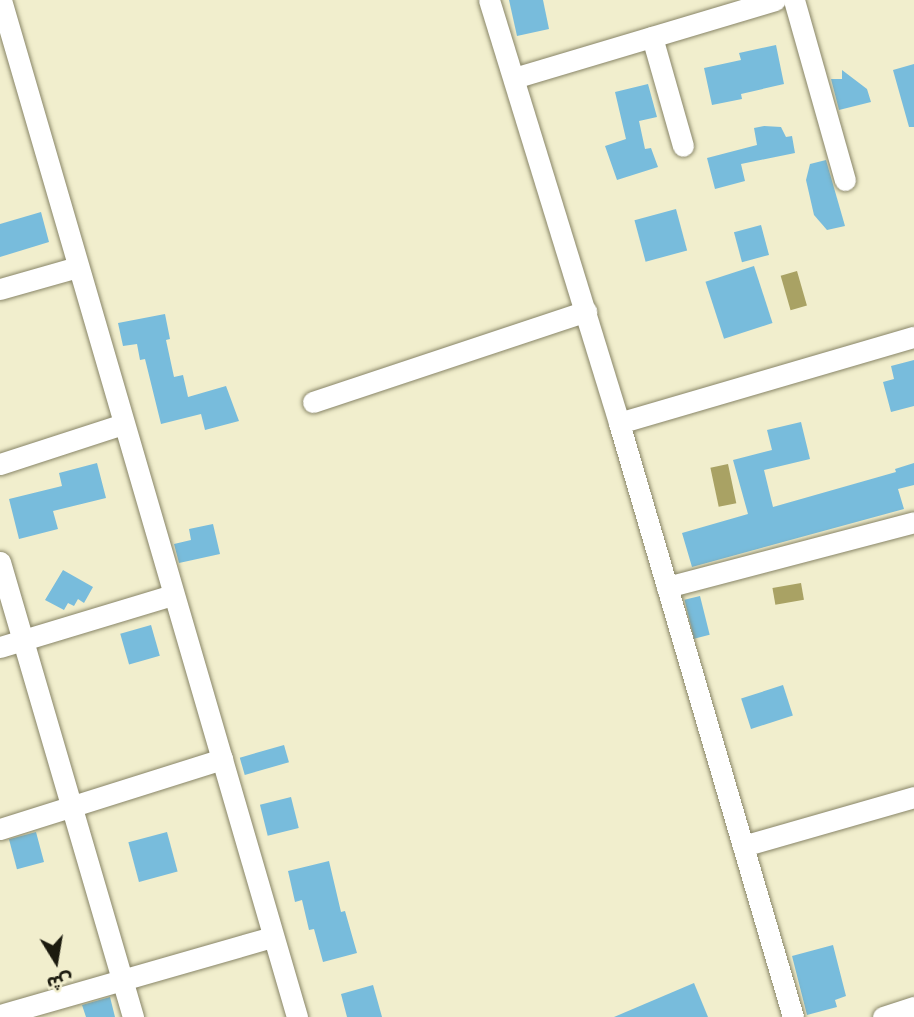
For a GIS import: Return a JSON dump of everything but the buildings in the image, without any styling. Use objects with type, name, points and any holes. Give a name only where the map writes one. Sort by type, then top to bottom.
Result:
[{"type":"street","points":[[1,0],[297,1017]]},
{"type":"street","points":[[489,0],[620,423],[793,1017]]},
{"type":"street","points":[[514,78],[775,0]]},
{"type":"street","points":[[794,0],[845,180]]},
{"type":"street","points":[[652,37],[683,146]]},
{"type":"street","points":[[0,289],[78,267]]},
{"type":"street","points":[[313,402],[586,311]]},
{"type":"street","points":[[620,423],[914,337]]},
{"type":"street","points":[[0,464],[123,424]]},
{"type":"street","points":[[667,587],[914,522]]},
{"type":"street","points":[[0,562],[134,1017]]},
{"type":"street","points":[[0,646],[173,595]]},
{"type":"street","points":[[0,829],[222,759]]},
{"type":"street","points":[[743,846],[914,797]]},
{"type":"street","points":[[0,1015],[272,937]]},
{"type":"street","points":[[883,1017],[914,1007]]},
{"type":"shaded area","points":[[797,271],[807,306],[791,310],[781,276]]},
{"type":"shaded area","points":[[728,464],[736,503],[719,507],[710,468]]},
{"type":"shaded area","points":[[801,583],[804,600],[775,605],[772,588]]}]
